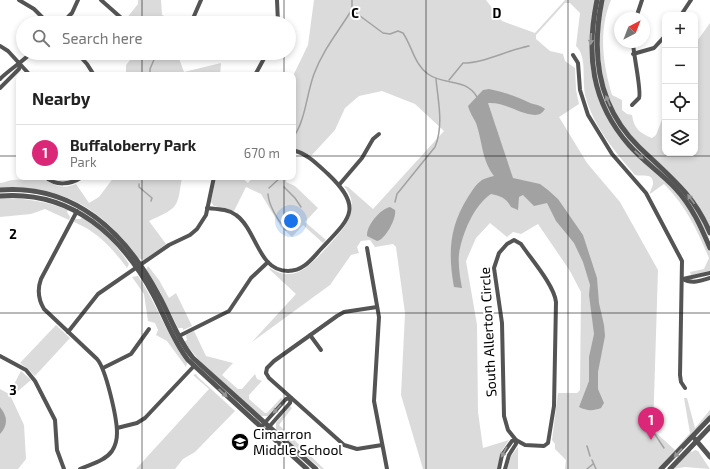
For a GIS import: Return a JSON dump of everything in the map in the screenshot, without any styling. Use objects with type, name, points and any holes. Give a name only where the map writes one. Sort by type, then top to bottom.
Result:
[{"type":"street","points":[[19,0],[34,9],[41,16]]},
{"type":"street","points":[[69,16],[78,0]]},
{"type":"street","points":[[101,0],[119,16]]},
{"type":"street","points":[[194,16],[201,0]]},
{"type":"street","points":[[277,0],[278,16]]},
{"type":"street","points":[[597,0],[591,31],[591,58],[596,85],[605,109],[617,129],[630,146],[676,188],[686,201],[699,223],[710,248]]},
{"type":"street","points":[[602,0],[597,29],[596,53],[601,81],[610,105],[622,126],[636,144],[686,191],[700,211],[710,233]]},
{"type":"street","points":[[638,12],[642,0]]},
{"type":"street","points":[[683,12],[691,0]]},
{"type":"street","points":[[633,54],[654,48],[662,39]]},
{"type":"street","points":[[0,46],[27,72]]},
{"type":"street","points":[[632,104],[640,95],[633,48]]},
{"type":"street","points":[[573,55],[579,65],[580,90],[586,109],[612,154],[640,187],[681,258],[683,279],[680,375],[681,382],[685,388]]},
{"type":"street","points":[[0,88],[19,69],[20,64],[24,60]]},
{"type":"street","points":[[83,60],[92,72]]},
{"type":"street","points":[[258,72],[264,60]]},
{"type":"street","points":[[0,79],[15,65],[20,64]]},
{"type":"street","points":[[339,184],[362,158],[373,139],[379,134]]},
{"type":"street","points":[[207,208],[228,211],[239,218],[268,262],[282,270],[290,271],[300,269],[309,263],[344,224],[349,212],[348,197],[339,184],[309,157],[296,151]]},
{"type":"street","points":[[50,180],[57,183],[71,183],[76,180]]},
{"type":"street","points":[[68,332],[80,319],[96,296],[169,245],[195,231],[204,219],[213,180]]},
{"type":"street","points":[[640,187],[644,183]]},
{"type":"street","points":[[0,190],[20,190],[44,194],[67,201],[84,209],[114,232],[158,294],[179,336],[196,361],[308,469]]},
{"type":"street","points":[[0,196],[38,198],[58,203],[77,211],[108,234],[138,267],[178,345],[194,366],[263,425]]},
{"type":"street","points":[[77,211],[41,278],[38,290],[39,300],[44,309],[97,359],[103,368],[116,428],[116,443],[108,455],[80,469]]},
{"type":"street","name":"South Allerton Circle","points":[[514,240],[521,244],[554,294],[556,302],[554,406],[548,443],[544,446],[530,446],[516,440],[508,431],[504,416],[502,323],[494,268],[499,253],[507,244],[514,240]]},
{"type":"street","points":[[367,248],[379,321],[374,401],[387,469]]},
{"type":"street","points":[[179,336],[229,311],[252,278],[268,262]]},
{"type":"street","points":[[683,279],[710,273]]},
{"type":"street","points":[[683,279],[687,282],[693,282],[710,278]]},
{"type":"street","points":[[377,307],[341,313],[274,361],[264,373],[346,446],[357,449],[382,446]]},
{"type":"street","points":[[103,368],[129,355],[149,329]]},
{"type":"street","points":[[310,335],[321,350]]},
{"type":"street","points":[[0,356],[21,367],[35,381],[55,420],[57,450],[64,469]]},
{"type":"street","points":[[116,428],[136,424],[144,419],[194,366]]},
{"type":"street","points":[[263,425],[286,399],[291,398]]},
{"type":"street","points":[[267,429],[290,403],[291,398]]},
{"type":"street","points":[[670,469],[710,418]]},
{"type":"street","points":[[661,469],[695,438],[710,427]]},
{"type":"street","points":[[267,429],[316,469]]},
{"type":"street","points":[[695,438],[710,457]]},
{"type":"street","points":[[499,469],[503,453],[512,441],[516,440]]},
{"type":"street","points":[[505,469],[508,458],[516,444],[516,440]]},
{"type":"shaded area","points":[[138,0],[161,0],[162,15],[164,16],[128,16],[138,4]]},
{"type":"shaded area","points":[[314,0],[486,0],[502,21],[535,33],[565,0],[595,0],[589,42],[591,69],[594,85],[613,127],[668,183],[687,206],[697,222],[710,252],[710,271],[691,275],[690,272],[704,269],[709,258],[685,210],[664,184],[650,194],[653,180],[649,176],[635,175],[613,149],[594,119],[586,98],[582,57],[576,46],[580,13],[570,3],[565,3],[536,35],[536,39],[550,51],[563,54],[565,61],[575,68],[576,90],[579,104],[559,117],[587,163],[620,202],[658,270],[653,430],[675,450],[690,433],[684,398],[687,398],[695,428],[710,410],[710,415],[669,460],[658,469],[565,469],[566,460],[555,449],[555,444],[552,440],[558,393],[577,393],[580,390],[581,292],[570,271],[538,224],[521,234],[513,232],[507,237],[490,223],[476,238],[466,261],[477,325],[478,412],[483,448],[509,440],[501,452],[497,469],[423,469],[401,395],[405,313],[396,247],[393,244],[375,247],[370,240],[361,241],[357,247],[359,253],[351,255],[330,285],[252,342],[296,294],[269,269],[270,268],[279,273],[296,273],[310,265],[329,245],[345,225],[352,210],[352,203],[349,194],[344,186],[348,187],[373,209],[444,131],[415,104],[382,91],[359,96],[345,108],[335,130],[311,156],[296,148],[295,72],[308,45]]},
{"type":"shaded area","points":[[599,0],[595,32],[595,58],[617,122],[684,192],[703,222],[710,240],[691,205],[634,147],[615,123],[602,98],[595,75],[593,33]]},
{"type":"shaded area","points":[[604,0],[611,0],[604,24],[603,48],[606,71],[612,95],[622,100],[622,110],[627,114],[632,115],[634,124],[638,130],[652,138],[656,135],[662,120],[662,156],[698,156],[698,40],[710,23],[710,229],[700,210],[685,188],[638,143],[625,128],[615,111],[607,94],[600,58],[601,19]]},
{"type":"shaded area","points":[[130,60],[180,60],[184,72],[126,72],[126,65]]},
{"type":"shaded area","points":[[221,63],[220,72],[184,72]]},
{"type":"shaded area","points":[[489,89],[514,96],[541,106],[545,109],[541,113],[535,115],[523,113],[500,104],[488,103],[513,178],[540,184],[548,190],[558,199],[583,235],[597,278],[599,303],[604,325],[605,336],[598,372],[598,389],[604,403],[601,408],[590,410],[579,407],[589,381],[589,357],[594,334],[589,295],[590,285],[583,262],[574,243],[556,221],[547,203],[534,206],[523,195],[519,197],[518,210],[511,207],[505,199],[498,196],[491,194],[485,199],[479,205],[466,229],[459,254],[459,271],[462,288],[454,287],[451,252],[457,219],[468,197],[476,186],[483,179],[494,176],[484,157],[476,123],[468,106],[483,90]]},
{"type":"shaded area","points":[[11,180],[45,180],[63,187],[76,184],[89,203],[99,197],[112,180],[182,180],[179,195],[175,206],[166,213],[149,221],[166,244],[144,260],[138,258],[113,228],[82,205],[71,199],[52,193],[0,188],[0,183]]},
{"type":"shaded area","points":[[215,180],[244,180],[248,183],[250,180],[286,180],[286,182],[295,186],[318,208],[305,222],[326,240],[323,243],[303,225],[292,237],[281,227],[261,194],[246,187],[234,211],[214,206],[211,202]]},
{"type":"shaded area","points":[[0,198],[26,199],[51,204],[68,210],[67,212],[70,217],[69,220],[45,209],[31,214],[0,217]]},
{"type":"shaded area","points":[[390,207],[395,210],[395,214],[387,233],[377,241],[367,236],[367,232],[374,218],[386,208]]},
{"type":"shaded area","points":[[82,217],[102,232],[114,244],[129,264],[127,268],[104,241],[83,226],[74,222],[75,219],[81,219]]},
{"type":"shaded area","points":[[148,266],[159,280],[169,298],[176,293],[192,326],[183,330],[183,328],[178,328],[159,290],[146,270]]},
{"type":"shaded area","points":[[138,276],[187,363],[186,367],[167,341],[156,335],[158,330],[155,323],[148,321],[144,294],[132,277]]},
{"type":"shaded area","points":[[56,325],[70,338],[35,376],[20,363]]},
{"type":"shaded area","points":[[194,331],[206,356],[233,363],[222,375],[238,389],[242,389],[255,374],[257,379],[262,381],[249,395],[249,399],[265,413],[267,413],[281,398],[283,399],[268,416],[260,416],[198,359],[184,342],[187,340],[186,335]]},
{"type":"shaded area","points":[[21,371],[31,380],[11,397],[24,425],[26,459],[18,469],[0,469],[0,389],[9,394]]},
{"type":"shaded area","points":[[196,374],[235,411],[195,452],[183,459],[175,469],[136,469],[209,389],[193,375]]},
{"type":"shaded area","points":[[290,406],[292,408],[279,425],[324,469],[321,469],[276,431],[276,423]]},
{"type":"shaded area","points":[[0,407],[6,418],[6,424],[0,434]]},
{"type":"shaded area","points":[[518,447],[518,469],[507,469],[511,456]]},
{"type":"shaded area","points":[[690,450],[692,452],[695,450],[698,451],[710,469],[685,467],[673,469]]},
{"type":"waterway","points":[[352,0],[352,10],[383,33],[390,34],[398,31],[403,33],[419,65],[428,74],[434,78],[467,87],[477,97]]},
{"type":"waterway","points":[[296,133],[301,123],[311,82],[318,65],[326,49],[351,11]]},
{"type":"waterway","points":[[449,80],[463,63],[488,59],[512,50],[529,46]]},
{"type":"waterway","points":[[150,72],[154,60]]},
{"type":"waterway","points":[[395,202],[397,194],[435,147],[438,139],[440,122],[436,79]]},
{"type":"waterway","points":[[269,188],[278,180]]},
{"type":"waterway","points":[[139,184],[139,187],[152,198],[151,201]]},
{"type":"waterway","points":[[284,187],[295,198],[301,207]]},
{"type":"waterway","points":[[268,194],[272,208],[286,230]]},
{"type":"waterway","points":[[654,433],[664,448]]},
{"type":"waterway","points":[[587,446],[590,456]]},
{"type":"waterway","points":[[592,460],[596,469]]},
{"type":"waterway","points":[[587,469],[593,464]]},
{"type":"place","name":"Buffaloberry Park","points":[[651,440]]},
{"type":"place","name":"Cimarron Middle School","points":[[240,442]]}]
